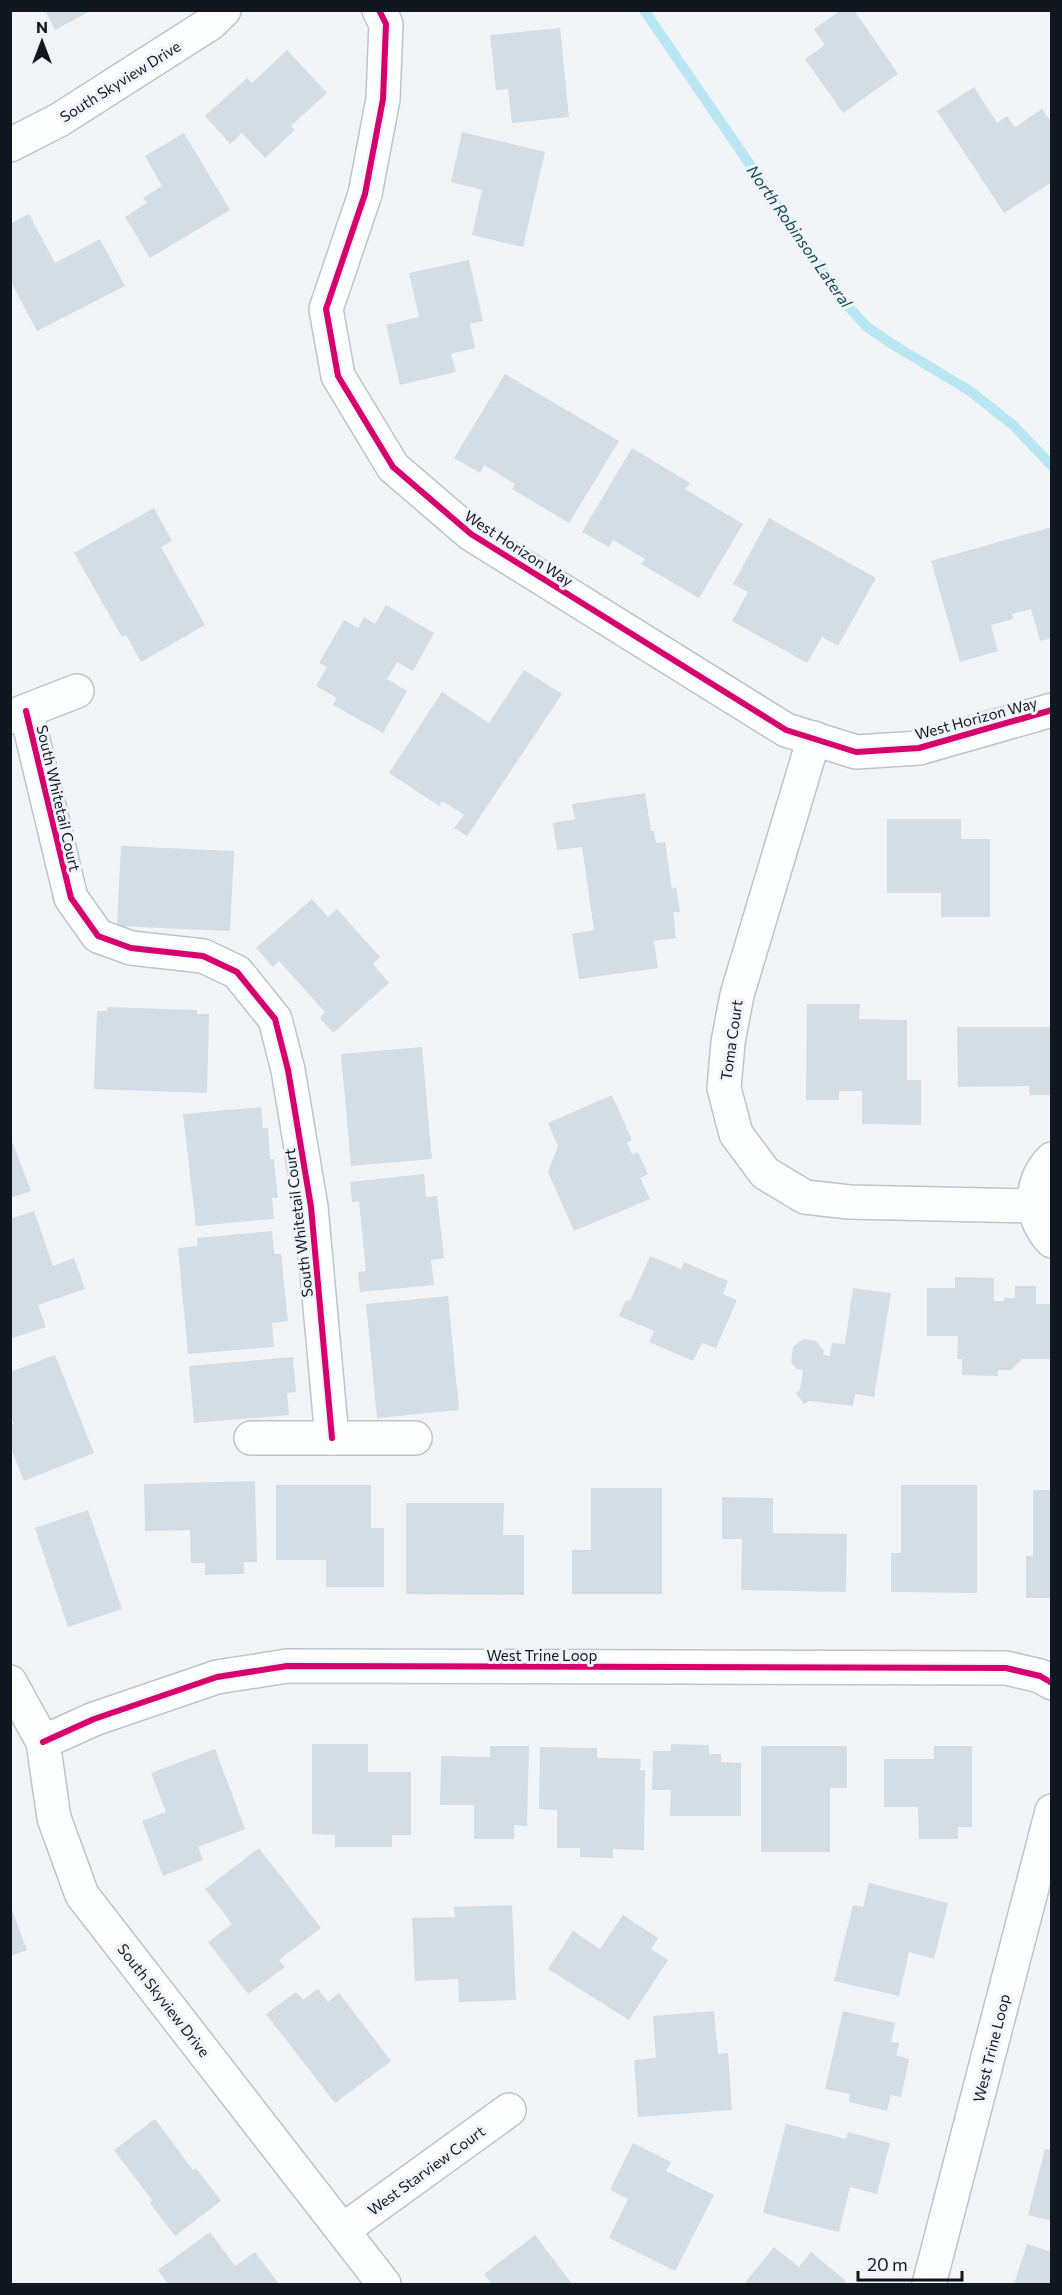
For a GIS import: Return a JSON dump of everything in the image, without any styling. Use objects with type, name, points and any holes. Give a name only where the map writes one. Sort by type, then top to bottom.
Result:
[{"type":"street","name":"South Skyview Drive","points":[[10,145],[59,120],[211,23],[224,10]]},
{"type":"street","name":"West Horizon Way","points":[[380,10],[386,24],[383,99],[365,194],[326,309],[338,376],[393,467],[471,534],[786,730],[856,752],[919,748],[1052,710]]},
{"type":"street","points":[[18,714],[77,691]]},
{"type":"street","name":"South Whitetail Court","points":[[18,714],[71,898],[98,936],[131,948],[203,956],[237,972],[275,1019],[288,1070],[311,1207],[332,1438]]},
{"type":"street","name":"Toma Court","points":[[814,738],[737,995],[728,1042],[724,1088],[736,1134],[765,1173],[805,1197],[849,1202],[1034,1206]]},
{"type":"street","points":[[1052,1159],[1044,1167],[1035,1186],[1034,1206],[1039,1224],[1052,1241]]},
{"type":"street","points":[[251,1438],[415,1438]]},
{"type":"street","name":"West Trine Loop","points":[[43,1742],[94,1719],[217,1677],[287,1665],[1006,1668],[1040,1676],[1052,1683]]},
{"type":"street","name":"South Skyview Drive","points":[[10,1682],[43,1742],[54,1818],[82,1895],[384,2284]]},
{"type":"street","name":"West Trine Loop","points":[[929,2284],[1052,1811]]},
{"type":"street","name":"West Starview Court","points":[[343,2230],[509,2110]]},
{"type":"building","points":[[45,10],[92,10],[55,30]]},
{"type":"building","points":[[841,10],[854,10],[898,74],[843,113],[805,59],[825,45],[814,29]]},
{"type":"building","points":[[560,28],[569,117],[512,123],[508,89],[496,90],[490,35]]},
{"type":"building","points":[[287,50],[327,93],[291,126],[295,130],[265,158],[242,133],[230,144],[205,116],[247,78],[252,83]]},
{"type":"building","points":[[974,87],[997,123],[1007,116],[1015,127],[1042,109],[1052,123],[1052,182],[1004,213],[937,111]]},
{"type":"building","points":[[462,132],[545,152],[523,247],[472,235],[482,190],[451,182]]},
{"type":"building","points":[[184,133],[230,210],[150,258],[125,217],[147,203],[143,198],[162,186],[145,156]]},
{"type":"building","points":[[29,214],[55,263],[100,239],[125,286],[37,331],[10,280],[10,224]]},
{"type":"building","points":[[469,260],[483,321],[470,324],[475,348],[451,354],[456,372],[400,385],[386,325],[419,317],[409,273]]},
{"type":"building","points":[[505,374],[619,441],[569,523],[512,489],[515,484],[484,465],[480,473],[454,458]]},
{"type":"building","points":[[632,448],[690,483],[685,489],[743,524],[699,598],[641,564],[645,559],[613,540],[609,547],[582,532]]},
{"type":"building","points":[[154,508],[172,541],[161,547],[205,625],[141,662],[126,635],[122,637],[74,553]]},
{"type":"building","points":[[769,518],[876,578],[838,646],[822,637],[807,663],[732,621],[748,592],[733,584]]},
{"type":"building","points":[[1052,527],[1052,638],[1040,641],[1031,609],[1012,614],[1013,619],[991,625],[998,651],[960,662],[931,561]]},
{"type":"building","points":[[386,605],[434,633],[413,671],[397,662],[387,679],[407,691],[383,733],[333,705],[337,698],[316,686],[327,667],[319,663],[344,620],[358,628],[364,617],[375,624]]},
{"type":"building","points":[[524,670],[562,694],[467,836],[454,828],[464,815],[442,801],[439,806],[389,773],[442,692],[489,723]]},
{"type":"building","points":[[645,793],[651,831],[654,831],[656,843],[665,842],[672,889],[676,887],[680,912],[673,912],[676,938],[654,941],[658,968],[579,979],[572,934],[594,930],[582,847],[557,850],[553,823],[575,819],[572,804]]},
{"type":"building","points":[[887,819],[961,819],[961,839],[990,839],[990,917],[941,917],[941,893],[887,893]]},
{"type":"building","points":[[121,846],[234,851],[230,931],[117,926]]},
{"type":"building","points":[[312,899],[328,917],[337,909],[380,957],[373,964],[389,983],[333,1033],[320,1018],[325,1012],[279,961],[273,967],[256,948]]},
{"type":"building","points":[[807,1004],[860,1004],[859,1019],[907,1020],[907,1080],[921,1080],[921,1125],[862,1124],[862,1091],[839,1091],[839,1100],[806,1100]]},
{"type":"building","points":[[107,1007],[197,1010],[197,1014],[209,1014],[207,1093],[94,1089],[97,1011],[107,1011]]},
{"type":"building","points":[[957,1027],[1050,1027],[1052,1095],[1030,1095],[1029,1086],[958,1087]]},
{"type":"building","points":[[422,1047],[432,1159],[351,1166],[341,1054]]},
{"type":"building","points":[[612,1095],[632,1140],[627,1143],[632,1154],[638,1152],[648,1174],[640,1178],[650,1199],[574,1231],[548,1172],[558,1146],[548,1123]]},
{"type":"building","points":[[261,1107],[263,1128],[268,1128],[270,1159],[274,1159],[278,1198],[272,1198],[274,1219],[196,1226],[183,1114]]},
{"type":"building","points":[[10,1136],[31,1191],[10,1198]]},
{"type":"building","points":[[424,1174],[426,1197],[437,1196],[444,1258],[431,1260],[434,1285],[360,1292],[358,1272],[366,1271],[359,1201],[352,1202],[350,1182]]},
{"type":"building","points":[[34,1211],[53,1266],[74,1258],[85,1289],[38,1305],[46,1327],[10,1339],[10,1219]]},
{"type":"building","points":[[272,1231],[274,1254],[281,1254],[288,1321],[272,1323],[274,1347],[188,1354],[178,1248],[197,1246],[197,1238]]},
{"type":"building","points":[[650,1256],[681,1269],[684,1262],[728,1281],[723,1294],[737,1300],[716,1348],[702,1343],[693,1361],[649,1342],[654,1331],[619,1316],[626,1300],[630,1301]]},
{"type":"building","points":[[955,1277],[994,1278],[994,1301],[1015,1298],[1015,1286],[1036,1286],[1036,1304],[1052,1304],[1052,1359],[1022,1359],[1011,1370],[998,1370],[998,1376],[962,1375],[962,1359],[957,1359],[958,1336],[927,1336],[927,1288],[955,1288]]},
{"type":"building","points":[[853,1288],[891,1293],[874,1397],[855,1394],[853,1406],[809,1401],[804,1404],[796,1393],[800,1390],[803,1370],[797,1369],[791,1362],[793,1347],[803,1339],[816,1341],[824,1351],[823,1355],[830,1356],[832,1343],[845,1344]]},
{"type":"building","points":[[448,1296],[459,1410],[377,1418],[366,1304]]},
{"type":"building","points":[[55,1355],[94,1453],[24,1481],[10,1446],[10,1425],[14,1424],[10,1416],[10,1372]]},
{"type":"building","points":[[293,1357],[296,1392],[287,1393],[289,1415],[194,1423],[189,1366]]},
{"type":"building","points":[[255,1481],[257,1562],[244,1562],[244,1574],[205,1575],[205,1563],[191,1563],[190,1530],[145,1531],[144,1484]]},
{"type":"building","points":[[276,1485],[371,1485],[371,1528],[384,1528],[384,1587],[326,1587],[326,1560],[276,1560]]},
{"type":"building","points":[[901,1485],[977,1485],[977,1593],[891,1592],[891,1553],[901,1553]]},
{"type":"building","points":[[591,1488],[662,1488],[662,1594],[572,1594],[572,1550],[591,1550]]},
{"type":"building","points":[[1033,1490],[1052,1490],[1052,1598],[1026,1598],[1026,1556],[1033,1556]]},
{"type":"building","points":[[722,1497],[773,1498],[773,1533],[847,1534],[846,1592],[741,1590],[742,1539],[722,1539]]},
{"type":"building","points":[[406,1503],[504,1503],[503,1535],[524,1535],[524,1595],[406,1594]]},
{"type":"building","points":[[88,1510],[122,1609],[68,1627],[35,1528]]},
{"type":"building","points":[[312,1744],[368,1744],[368,1772],[411,1772],[411,1835],[392,1835],[392,1847],[335,1847],[335,1835],[312,1834]]},
{"type":"building","points":[[671,1744],[709,1745],[709,1754],[721,1754],[721,1762],[741,1763],[741,1816],[670,1816],[671,1790],[652,1790],[653,1751],[671,1751]]},
{"type":"building","points":[[490,1746],[529,1746],[527,1826],[514,1825],[514,1839],[474,1839],[474,1805],[440,1805],[441,1756],[490,1757]]},
{"type":"building","points":[[761,1746],[847,1746],[847,1788],[830,1788],[830,1852],[761,1852]]},
{"type":"building","points":[[934,1746],[972,1746],[972,1827],[958,1827],[958,1839],[919,1839],[918,1807],[884,1807],[884,1759],[934,1759]]},
{"type":"building","points":[[540,1747],[597,1748],[597,1758],[641,1759],[640,1770],[645,1770],[644,1850],[613,1849],[613,1858],[580,1857],[580,1848],[557,1848],[557,1810],[539,1809]]},
{"type":"building","points":[[215,1749],[245,1829],[198,1847],[203,1860],[163,1876],[142,1821],[166,1812],[151,1773]]},
{"type":"building","points":[[259,1848],[321,1928],[279,1960],[285,1967],[248,1994],[208,1942],[232,1924],[205,1889]]},
{"type":"building","points":[[869,1883],[948,1903],[934,1959],[909,1952],[899,1996],[834,1981],[853,1905],[863,1907]]},
{"type":"building","points":[[512,1905],[516,2000],[459,2002],[458,1979],[415,1981],[412,1918],[455,1917],[454,1907]]},
{"type":"building","points":[[10,1910],[12,1910],[27,1950],[10,1956]]},
{"type":"building","points":[[623,1915],[658,1938],[651,1949],[668,1960],[629,2020],[548,1969],[573,1931],[600,1949]]},
{"type":"building","points":[[318,1989],[328,2002],[339,1993],[391,2061],[335,2103],[266,2014],[296,1992],[303,2000]]},
{"type":"building","points":[[714,2011],[718,2054],[728,2053],[732,2110],[638,2117],[634,2060],[656,2058],[653,2016]]},
{"type":"building","points":[[843,2011],[895,2023],[891,2042],[899,2043],[896,2055],[909,2059],[901,2097],[891,2095],[887,2111],[849,2102],[850,2094],[825,2089]]},
{"type":"building","points":[[155,2119],[193,2170],[196,2168],[221,2201],[175,2236],[150,2203],[152,2200],[114,2150]]},
{"type":"building","points":[[786,2124],[846,2139],[848,2132],[890,2143],[877,2194],[850,2187],[839,2232],[763,2213]]},
{"type":"building","points":[[633,2143],[671,2162],[666,2171],[714,2195],[675,2271],[609,2238],[628,2199],[610,2190]]},
{"type":"building","points":[[1052,2144],[1052,2221],[1028,2215],[1045,2149],[1049,2150]]},
{"type":"building","points":[[210,2232],[235,2266],[255,2252],[279,2284],[168,2284],[158,2270]]},
{"type":"building","points":[[535,2235],[572,2284],[492,2284],[484,2274]]},
{"type":"building","points":[[1027,2244],[1052,2252],[1052,2284],[1014,2284]]},
{"type":"building","points":[[774,2247],[799,2267],[811,2252],[846,2281],[843,2284],[744,2284]]},
{"type":"waterway","name":"North Robinson Lateral","points":[[644,10],[844,302],[867,327],[970,391],[1013,425],[1052,466]]},
{"type":"cycle path","points":[[379,10],[386,24],[383,99],[365,194],[326,309],[338,376],[393,467],[471,534],[786,730],[856,752],[919,748],[1052,710]]},
{"type":"cycle path","points":[[26,711],[71,898],[98,936],[131,948],[203,956],[237,972],[275,1019],[288,1070],[311,1207],[332,1438]]},
{"type":"cycle path","points":[[43,1742],[94,1719],[217,1677],[287,1666],[1006,1668],[1040,1676],[1052,1683]]}]
